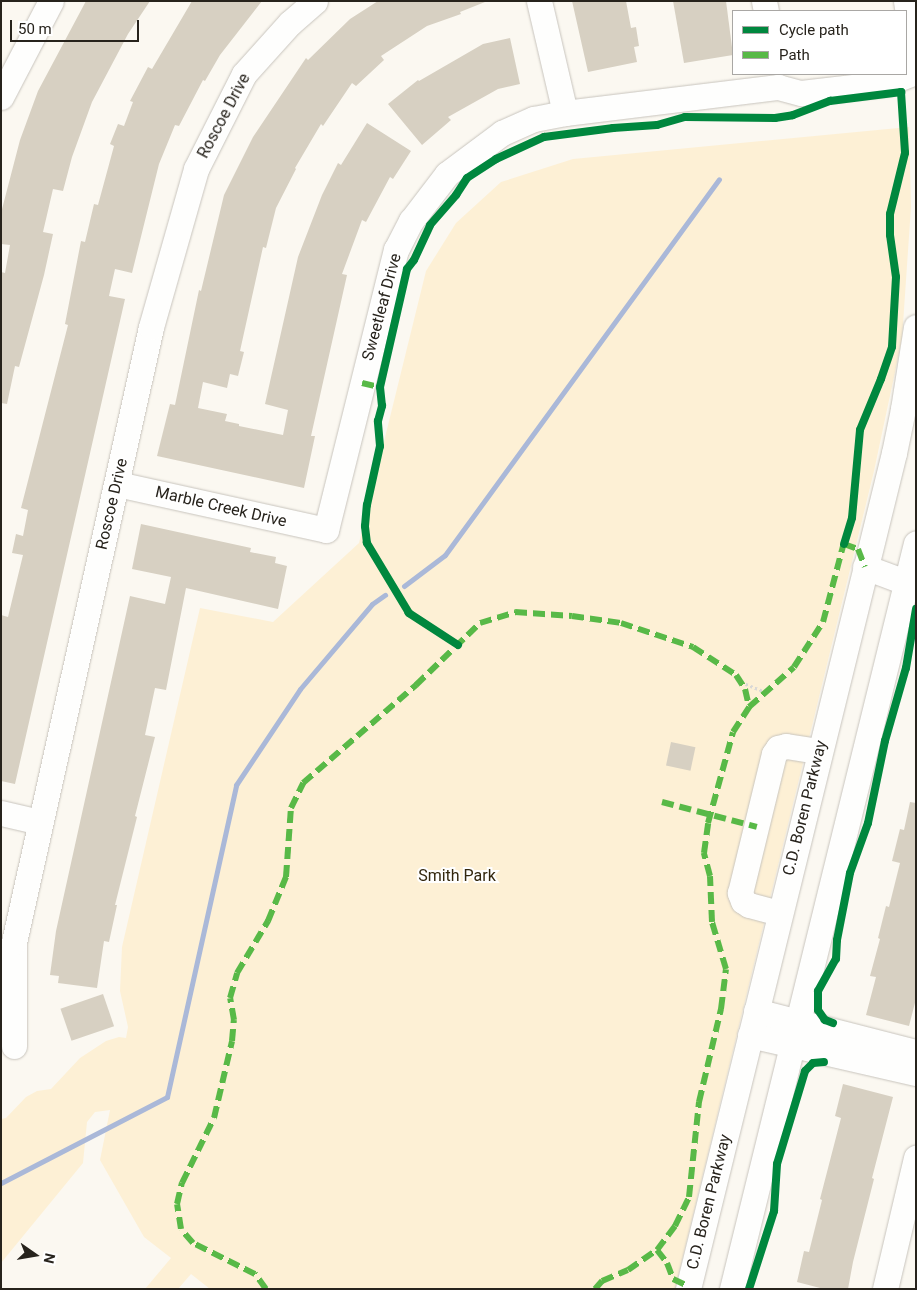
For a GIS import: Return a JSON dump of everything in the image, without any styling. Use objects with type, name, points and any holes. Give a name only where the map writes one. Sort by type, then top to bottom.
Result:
[{"type":"street","points":[[1,97],[51,1]]},
{"type":"street","name":"Roscoe Drive","points":[[14,1046],[14,942],[152,327],[196,170],[244,74],[290,23],[315,1]]},
{"type":"street","points":[[539,1],[565,113]]},
{"type":"street","points":[[906,1],[916,64]]},
{"type":"street","name":"Sweetleaf Drive","points":[[776,81],[800,93],[887,83],[916,72]]},
{"type":"street","name":"Sweetleaf Drive","points":[[326,530],[396,250],[411,221],[447,174],[502,133],[534,119],[807,75]]},
{"type":"street","name":"C.D. Boren Parkway","points":[[688,1289],[903,409],[916,327]]},
{"type":"street","name":"Marble Creek Drive","points":[[116,484],[326,530]]},
{"type":"street","points":[[732,1289],[794,1033],[911,584],[916,543]]},
{"type":"street","points":[[865,567],[911,584]]},
{"type":"street","points":[[779,913],[750,905],[742,900],[740,893],[774,754],[778,748],[786,746],[819,751]]},
{"type":"street","points":[[1,813],[40,822]]},
{"type":"street","points":[[756,1011],[794,1033],[916,1073]]},
{"type":"street","points":[[750,1035],[794,1033],[916,1052]]},
{"type":"street","points":[[885,1289],[912,1193],[916,1158]]},
{"type":"path","points":[[741,682],[766,692]]},
{"type":"green space","name":"Smith Park","points":[[909,127],[911,207],[902,339],[874,471],[675,1289],[210,1289],[191,1274],[178,1289],[145,1289],[171,1258],[144,1237],[100,1160],[110,1110],[95,1112],[87,1122],[83,1163],[1,1263],[1,1119],[6,1118],[26,1097],[37,1091],[51,1089],[80,1058],[106,1041],[119,1037],[126,1038],[128,1027],[120,991],[122,947],[200,608],[273,622],[359,543],[426,271],[456,223],[501,182],[573,159]]},
{"type":"building","points":[[86,1],[150,1],[128,34],[92,102],[72,157],[63,191],[53,189],[43,232],[53,234],[44,275],[19,367],[15,366],[7,404],[1,403],[1,272],[5,273],[10,245],[1,244],[1,213],[20,140],[38,91]]},
{"type":"building","points":[[192,1],[262,1],[220,55],[205,81],[203,80],[179,126],[175,125],[159,164],[132,273],[115,269],[109,296],[125,299],[15,784],[1,781],[1,615],[8,617],[23,555],[12,553],[16,534],[23,536],[28,510],[21,508],[68,325],[65,324],[81,241],[85,242],[94,204],[98,205],[114,146],[110,144],[118,124],[124,126],[133,102],[130,101],[148,67],[152,69]]},
{"type":"building","points":[[378,1],[485,2],[460,12],[461,14],[427,26],[381,56],[384,60],[356,86],[352,83],[323,126],[321,124],[295,168],[276,208],[266,248],[263,247],[240,351],[244,352],[238,376],[230,374],[227,388],[203,382],[198,408],[227,414],[225,421],[239,424],[239,426],[283,435],[288,410],[265,404],[298,257],[322,195],[338,163],[341,165],[367,123],[411,151],[393,179],[390,177],[366,222],[362,220],[342,274],[347,275],[311,436],[315,436],[304,488],[157,456],[170,404],[175,405],[199,290],[201,291],[224,195],[253,137],[306,58],[308,60],[350,19]]},
{"type":"building","points":[[572,1],[626,1],[631,28],[636,27],[639,46],[634,47],[637,62],[588,72]]},
{"type":"building","points":[[673,1],[726,1],[732,55],[684,63]]},
{"type":"building","points":[[510,38],[520,84],[498,89],[448,117],[451,120],[422,145],[388,104],[418,80],[483,44]]},
{"type":"building","points":[[141,524],[251,548],[250,552],[276,557],[275,563],[287,566],[278,609],[186,588],[166,690],[155,688],[145,735],[155,737],[115,905],[117,905],[109,942],[104,941],[97,988],[58,983],[59,976],[50,975],[56,931],[130,596],[165,604],[171,577],[132,569]]},
{"type":"building","points":[[671,742],[695,747],[690,771],[666,765]]},
{"type":"building","points":[[910,802],[916,803],[916,999],[909,1026],[866,1015],[876,977],[870,976],[880,939],[878,938],[886,906],[889,907],[900,863],[892,861],[900,829],[904,830]]},
{"type":"building","points":[[103,994],[114,1026],[72,1041],[60,1009]]},
{"type":"building","points":[[843,1084],[893,1097],[872,1178],[874,1179],[848,1289],[824,1289],[797,1282],[804,1251],[809,1252],[822,1200],[820,1199],[841,1118],[835,1116]]},
{"type":"waterway","points":[[404,586],[445,555],[719,179]]},
{"type":"waterway","points":[[1,1183],[167,1097],[236,785],[300,689],[372,604],[385,595]]},
{"type":"marked path","points":[[362,383],[380,387]]},
{"type":"marked path","points":[[595,1289],[602,1281],[628,1270],[657,1250],[675,1226],[689,1197],[699,1102],[721,1009],[726,969],[712,922],[710,876],[704,853],[708,823],[733,732],[749,707],[794,667],[823,622],[845,539]]},
{"type":"marked path","points":[[844,544],[858,549],[865,567]]},
{"type":"marked path","points":[[266,1289],[255,1274],[193,1243],[181,1229],[177,1204],[182,1183],[214,1118],[232,1041],[234,1020],[230,998],[237,973],[268,921],[286,877],[291,808],[303,783],[416,685],[480,623],[515,612],[572,616],[621,623],[693,647],[736,675],[745,689],[749,707]]},
{"type":"marked path","points":[[662,802],[757,827]]},
{"type":"marked path","points":[[657,1250],[667,1263],[673,1279],[688,1286]]},
{"type":"cycle path","points":[[458,645],[409,613],[367,543],[365,526],[367,505],[380,446],[378,421],[382,406],[380,387],[407,269],[414,260],[430,225],[456,195],[467,178],[496,159],[544,137],[613,128],[657,125],[685,117],[775,118],[793,115],[830,101],[901,92],[905,153],[890,214],[890,235],[896,277],[892,347],[860,430],[852,518],[844,544]]},
{"type":"cycle path","points":[[833,1023],[825,1020],[818,1010],[818,991],[836,959],[837,940],[850,873],[868,823],[885,741],[906,668],[916,609]]},
{"type":"cycle path","points":[[749,1289],[774,1211],[777,1164],[805,1071],[813,1063],[824,1062]]}]
